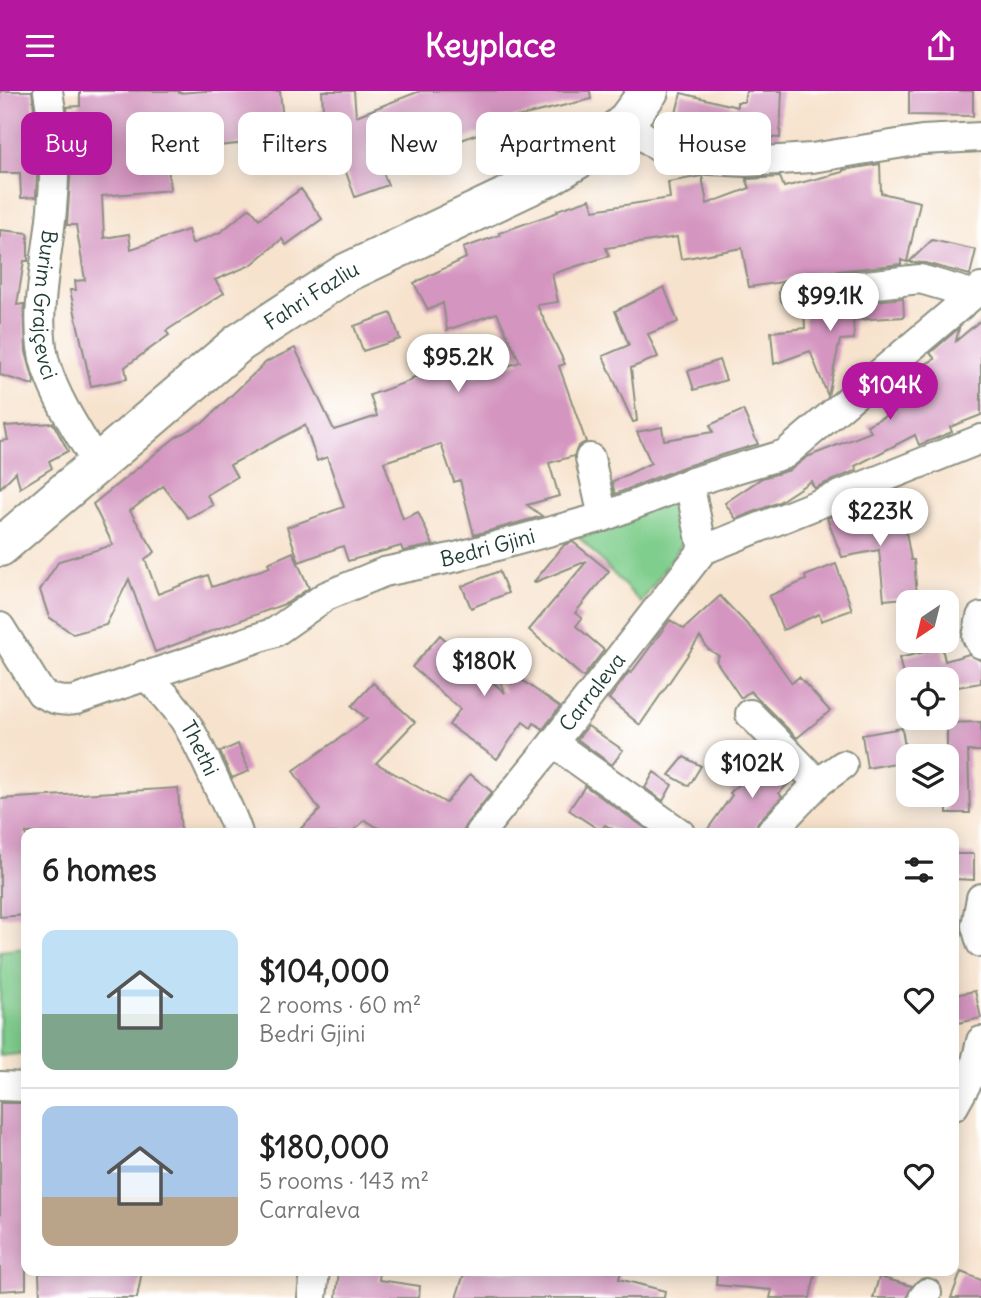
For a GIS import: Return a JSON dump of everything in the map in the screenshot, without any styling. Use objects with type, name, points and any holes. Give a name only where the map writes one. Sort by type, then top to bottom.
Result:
[{"type":"main road","name":"Fahri Fazliu","points":[[633,112],[649,91]]},
{"type":"main road","name":"Fahri Fazliu","points":[[0,547],[239,343],[336,279],[552,175]]},
{"type":"street","name":"Burim Grajçevci","points":[[48,91],[56,155],[41,308],[42,341],[46,367],[61,403],[97,464]]},
{"type":"street","points":[[640,134],[660,148],[691,159],[718,161],[812,159],[922,139],[981,137]]},
{"type":"street","name":"Bedri Gjini","points":[[794,293],[920,279],[977,291]]},
{"type":"street","name":"Bedri Gjini","points":[[0,627],[41,693],[64,702],[275,632],[326,596],[384,572],[456,557],[603,517],[689,483],[785,454],[977,291]]},
{"type":"street","points":[[689,483],[703,549],[981,439]]},
{"type":"street","points":[[590,458],[603,517]]},
{"type":"street","name":"Carraleva","points":[[484,828],[703,549]]},
{"type":"street","points":[[981,617],[977,637],[981,644]]},
{"type":"street","name":"Thethi","points":[[144,675],[171,700],[192,731],[236,828]]},
{"type":"street","points":[[750,714],[818,783]]},
{"type":"street","points":[[553,743],[673,828]]},
{"type":"street","points":[[775,828],[818,783],[843,765]]},
{"type":"street","points":[[981,898],[976,926],[981,943]]},
{"type":"street","points":[[959,1097],[974,1070],[981,1041]]},
{"type":"street","points":[[0,1086],[21,1087]]},
{"type":"street","points":[[312,1298],[314,1276]]},
{"type":"green space","points":[[680,497],[687,536],[641,603],[576,534]]},
{"type":"green space","points":[[21,949],[21,1054],[0,1056],[0,951]]},
{"type":"building","points":[[0,91],[32,91],[34,112],[21,112],[21,175],[37,175],[36,197],[21,198],[20,173],[0,173]]},
{"type":"building","points":[[80,91],[280,91],[282,112],[238,112],[238,144],[224,145],[224,112],[126,112],[126,175],[169,175],[170,190],[102,196],[104,238],[129,234],[131,249],[188,230],[192,244],[221,232],[250,208],[259,219],[301,189],[322,219],[286,245],[282,239],[251,265],[215,280],[224,293],[166,331],[169,335],[125,367],[127,379],[91,386],[70,290],[76,290],[75,281],[85,280],[76,225],[67,225],[70,175],[112,175],[112,112],[67,112],[67,107],[80,106]]},
{"type":"building","points":[[322,91],[354,91],[356,116],[366,112],[366,175],[384,175],[388,185],[355,197],[347,175],[352,175],[352,112],[318,112],[323,110]]},
{"type":"building","points":[[420,91],[590,91],[591,99],[537,112],[476,112],[476,134],[462,140],[462,112],[366,112]]},
{"type":"building","points":[[746,91],[782,91],[780,138],[771,138],[771,112],[676,112],[681,93],[737,107],[737,102],[744,102]]},
{"type":"building","points":[[909,91],[973,91],[973,116],[909,115]]},
{"type":"building","points":[[880,164],[881,193],[920,202],[907,262],[901,260],[901,264],[792,276],[782,282],[749,287],[742,248],[681,259],[677,237],[606,248],[609,256],[552,274],[558,302],[537,305],[565,364],[559,366],[586,442],[578,446],[574,456],[549,463],[559,496],[527,505],[542,516],[474,535],[460,480],[454,482],[441,444],[384,462],[403,519],[418,512],[433,545],[403,551],[401,546],[348,561],[343,546],[299,562],[287,527],[344,507],[327,457],[317,461],[305,425],[230,465],[237,477],[207,495],[213,505],[188,518],[163,486],[130,511],[155,552],[145,559],[158,594],[208,575],[212,587],[270,567],[268,563],[293,552],[309,588],[287,603],[155,652],[129,579],[106,625],[73,634],[49,617],[40,590],[59,561],[113,545],[93,504],[176,437],[205,421],[266,362],[295,348],[334,430],[377,416],[370,395],[412,378],[468,360],[471,378],[520,362],[497,313],[447,330],[443,303],[428,310],[414,283],[466,258],[463,248],[590,199],[594,210],[670,198],[668,182],[702,176],[707,204],[750,188],[746,179],[780,177],[784,187],[843,170]]},
{"type":"building","points":[[0,230],[28,233],[28,261],[24,261],[17,305],[24,304],[26,352],[33,385],[0,375]]},
{"type":"building","points":[[932,240],[976,250],[970,275],[925,263],[909,262]]},
{"type":"building","points":[[664,287],[678,322],[648,334],[658,357],[631,368],[637,421],[633,422],[603,356],[629,345],[615,311]]},
{"type":"building","points":[[903,298],[904,317],[853,320],[854,339],[840,340],[828,396],[810,351],[774,364],[771,332],[805,328],[804,309]]},
{"type":"building","points":[[391,313],[400,339],[363,351],[354,326]]},
{"type":"building","points":[[981,320],[981,415],[950,427],[952,432],[919,445],[915,435],[855,466],[857,470],[814,488],[811,481],[779,502],[736,519],[725,503],[762,478],[790,470],[807,457],[871,432],[867,425],[895,411],[885,391],[902,377],[935,359],[930,353],[959,328],[956,341]]},
{"type":"building","points":[[719,360],[726,380],[694,390],[688,371]]},
{"type":"building","points":[[743,410],[758,444],[683,467],[615,494],[612,482],[651,463],[637,432],[662,427],[664,440],[713,432],[710,425]]},
{"type":"building","points":[[53,423],[68,451],[49,461],[52,468],[20,488],[16,472],[0,488],[0,441],[8,440],[5,426]]},
{"type":"building","points":[[902,510],[911,560],[914,560],[916,590],[896,590],[896,599],[884,600],[879,550],[842,557],[827,518],[845,511],[849,519]]},
{"type":"building","points":[[573,542],[609,571],[575,613],[582,618],[576,626],[604,650],[583,677],[529,630],[587,561],[533,583],[564,545]]},
{"type":"building","points":[[836,564],[852,610],[821,621],[819,614],[783,630],[769,596],[806,580],[805,576]]},
{"type":"building","points":[[499,571],[508,593],[471,608],[462,586]]},
{"type":"building","points":[[720,596],[760,638],[792,683],[799,677],[830,711],[797,738],[750,691],[741,698],[716,661],[719,656],[708,649],[700,637],[640,725],[609,699],[670,620],[684,629]]},
{"type":"building","points":[[440,635],[505,693],[492,659],[560,707],[543,729],[534,723],[531,728],[523,722],[497,759],[449,725],[460,709],[412,667]]},
{"type":"building","points":[[920,653],[943,653],[945,661],[969,654],[981,661],[981,683],[959,687],[959,667],[901,667],[899,658]]},
{"type":"building","points":[[373,683],[415,722],[376,763],[446,803],[470,774],[492,792],[465,828],[379,828],[365,820],[356,828],[301,828],[320,810],[293,771],[367,719],[352,706]]},
{"type":"building","points":[[981,722],[981,751],[968,751],[970,813],[947,813],[947,807],[959,807],[959,744],[947,744],[947,730],[959,730],[959,723]]},
{"type":"building","points":[[588,726],[623,750],[612,765],[577,739]]},
{"type":"building","points":[[902,730],[904,744],[896,744],[896,763],[867,768],[862,735]]},
{"type":"building","points":[[238,744],[249,771],[232,778],[220,752]]},
{"type":"building","points":[[768,756],[792,780],[779,793],[782,797],[758,822],[756,828],[709,828],[732,795],[730,793]]},
{"type":"building","points":[[684,757],[701,766],[689,786],[669,775]]},
{"type":"building","points":[[654,772],[672,785],[663,801],[645,788]]},
{"type":"building","points":[[585,786],[645,828],[611,828],[605,825],[603,828],[596,828],[569,810]]},
{"type":"building","points":[[178,788],[181,828],[21,828],[21,915],[0,917],[0,799]]},
{"type":"building","points":[[959,854],[974,854],[974,880],[959,879]]},
{"type":"building","points":[[975,991],[981,1018],[959,1023],[959,994]]},
{"type":"building","points":[[0,1103],[21,1103],[21,1276],[26,1276],[26,1289],[0,1291]]},
{"type":"building","points":[[961,1272],[981,1280],[981,1298],[951,1298]]},
{"type":"building","points":[[39,1276],[141,1276],[137,1298],[40,1298]]},
{"type":"building","points":[[338,1276],[379,1276],[379,1280],[420,1286],[419,1298],[336,1298]]},
{"type":"building","points":[[463,1276],[620,1276],[619,1279],[665,1291],[664,1298],[456,1298]]},
{"type":"building","points":[[717,1276],[815,1276],[810,1298],[770,1298],[772,1290],[716,1285]]},
{"type":"building","points":[[879,1277],[912,1286],[907,1298],[873,1298]]}]
